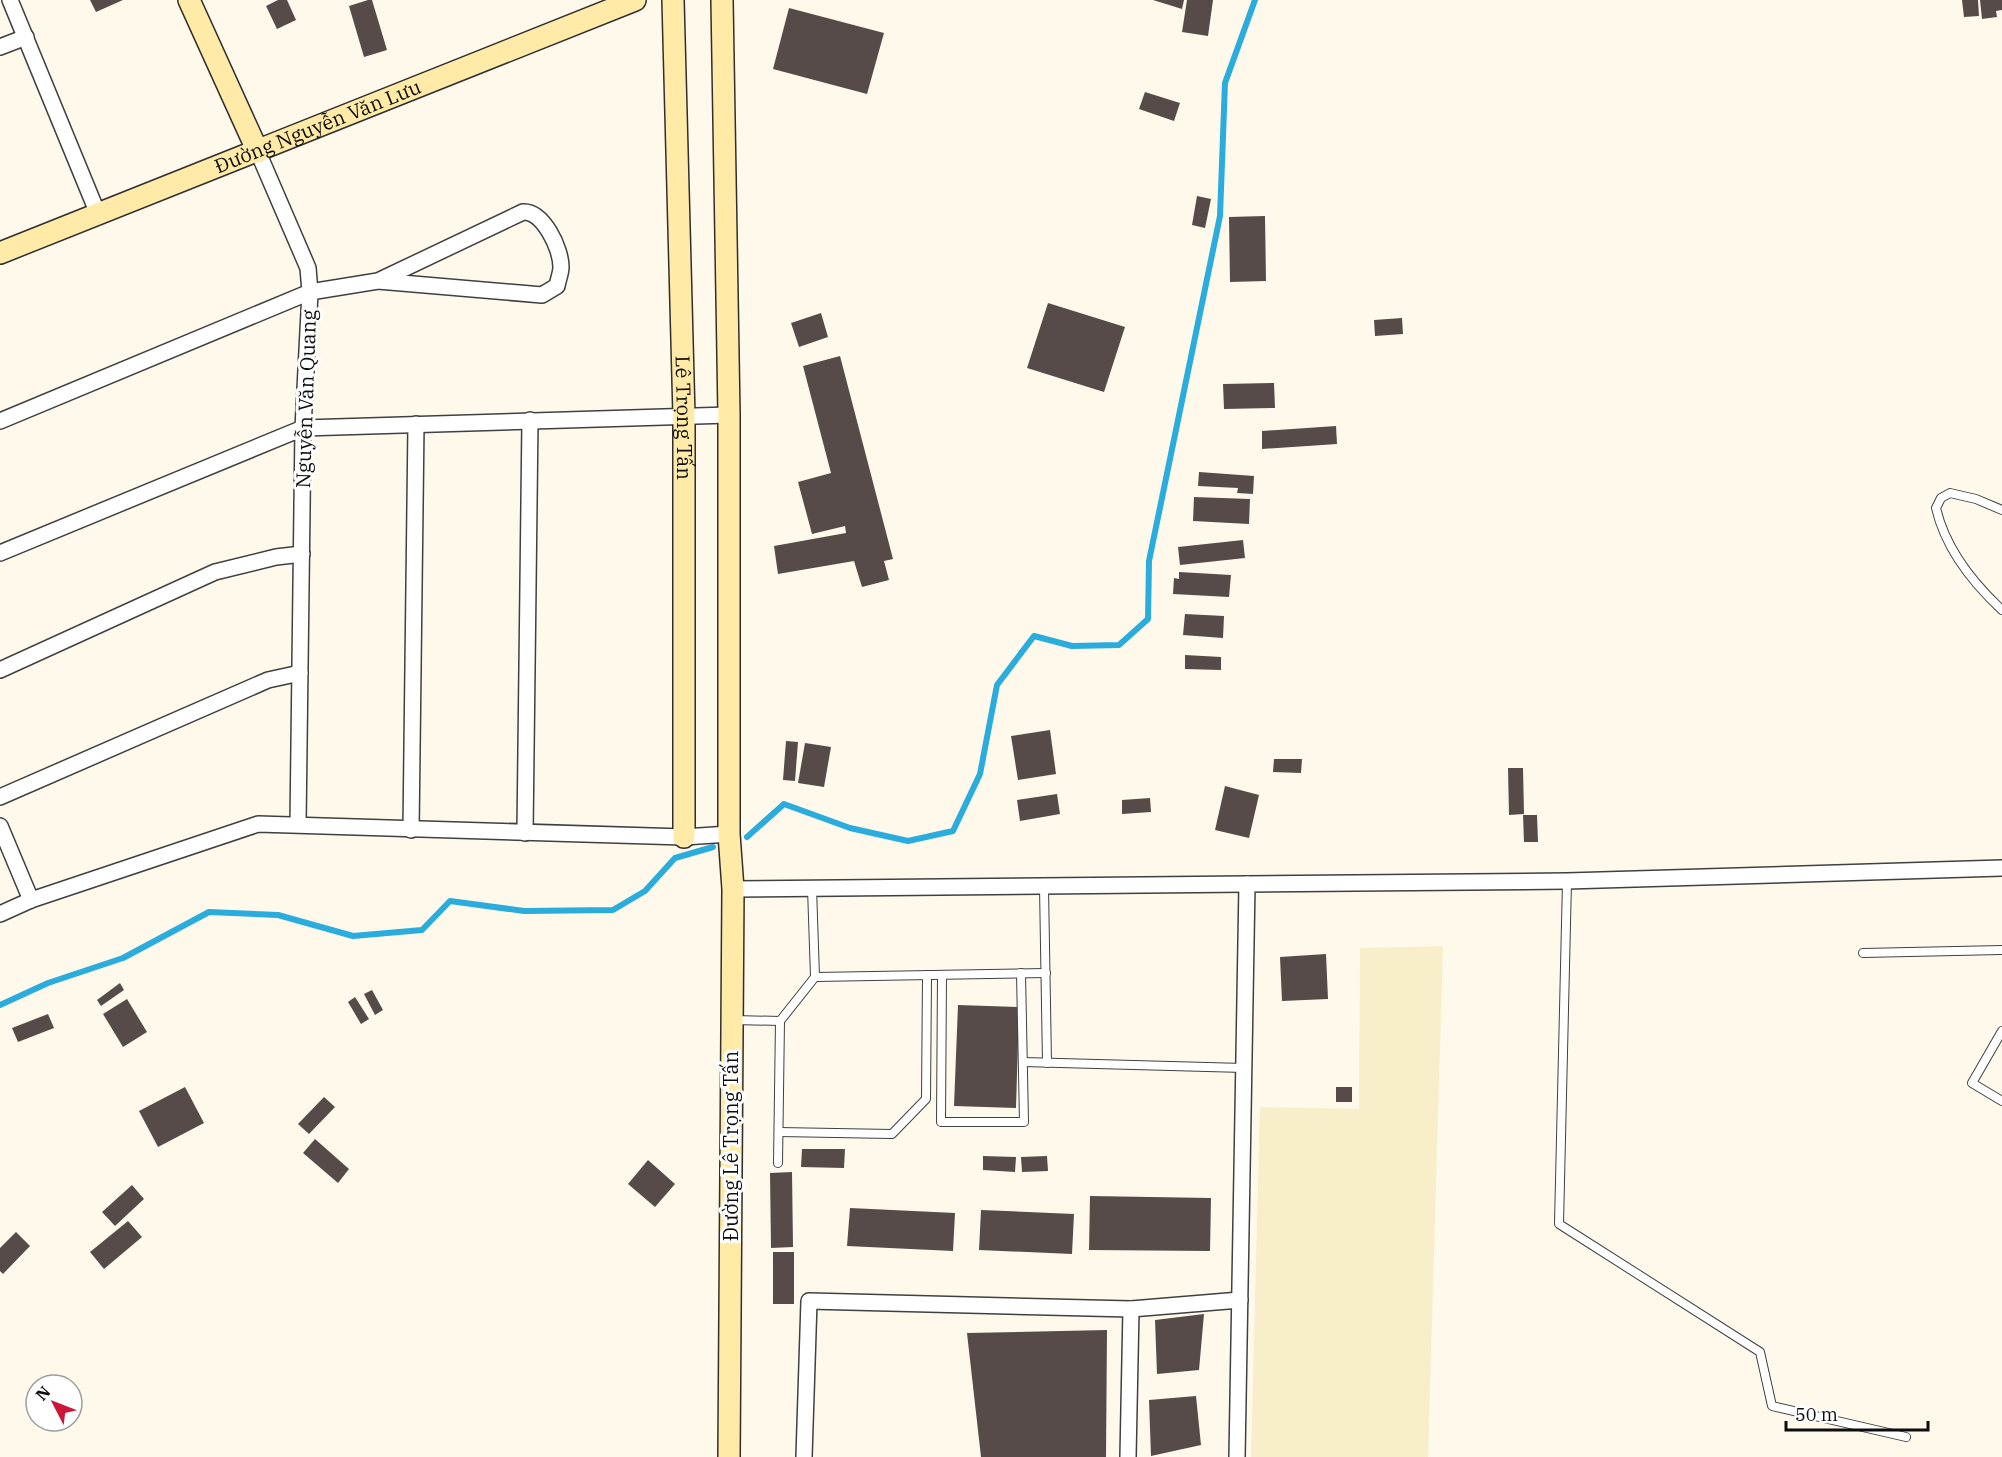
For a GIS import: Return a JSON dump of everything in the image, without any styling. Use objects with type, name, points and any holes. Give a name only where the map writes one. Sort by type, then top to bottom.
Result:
[{"type":"street","points":[[10,0],[98,214]]},
{"type":"street","name":"Nguyễn Văn Quang","points":[[189,0],[309,268],[310,292],[303,428],[298,824]]},
{"type":"street","name":"Đường Nguyễn Văn Lưu","points":[[0,254],[635,0]]},
{"type":"street","name":"Lê Trọng Tấn","points":[[673,0],[684,416],[684,837]]},
{"type":"street","points":[[0,914],[31,900],[258,824],[684,837],[729,834],[729,415],[722,0]]},
{"type":"street","points":[[0,47],[26,37]]},
{"type":"street","points":[[0,421],[310,292],[378,280],[523,212],[532,212],[542,219],[561,267],[557,286],[542,295],[378,280]]},
{"type":"street","points":[[0,553],[303,428],[729,415]]},
{"type":"street","points":[[525,833],[530,420]]},
{"type":"street","points":[[411,830],[416,424]]},
{"type":"street","points":[[0,670],[215,572],[276,557],[302,554]]},
{"type":"street","points":[[0,797],[268,680],[300,673]]},
{"type":"street","points":[[0,826],[31,900]]},
{"type":"street","name":"Đường Lê Trọng Tấn","points":[[729,834],[733,889],[729,1457]]},
{"type":"street","points":[[733,889],[1567,881],[2002,868]]},
{"type":"street","points":[[1237,1457],[1247,884]]},
{"type":"street","points":[[804,1457],[809,1301],[1131,1309],[1240,1300]]},
{"type":"street","points":[[1128,1457],[1131,1309]]},
{"type":"lane","points":[[2002,510],[1976,499],[1950,493],[1941,498],[1936,508],[1943,530],[1971,578],[2002,610]]},
{"type":"lane","points":[[1567,881],[1558,1224],[1760,1352],[1772,1406],[1906,1437]]},
{"type":"lane","points":[[1044,886],[1047,1063]]},
{"type":"lane","points":[[778,1163],[780,1022],[815,977],[812,888]]},
{"type":"lane","points":[[1863,953],[2002,950]]},
{"type":"lane","points":[[942,975],[941,1122],[1024,1122],[1021,973]]},
{"type":"lane","points":[[815,977],[1046,973]]},
{"type":"lane","points":[[779,1132],[892,1134],[926,1100],[927,975]]},
{"type":"lane","points":[[732,1020],[780,1022]]},
{"type":"lane","points":[[2002,1031],[1972,1083],[2002,1101]]},
{"type":"lane","points":[[1023,1062],[1244,1068]]},
{"type":"shaded area","points":[[1443,946],[1428,1457],[1251,1457],[1260,1107],[1359,1109],[1360,948]]},
{"type":"building","points":[[90,0],[123,0],[96,12]]},
{"type":"building","points":[[278,0],[287,0],[296,20],[277,29],[266,6]]},
{"type":"building","points":[[372,0],[387,50],[364,57],[349,6]]},
{"type":"building","points":[[1153,0],[1184,0],[1182,9]]},
{"type":"building","points":[[1187,0],[1213,0],[1208,36],[1182,32]]},
{"type":"building","points":[[1962,0],[1978,0],[1979,16],[1964,17]]},
{"type":"building","points":[[1980,0],[2002,0],[2002,10],[1996,11],[1997,17],[1982,19]]},
{"type":"building","points":[[789,8],[884,33],[867,94],[773,69]]},
{"type":"building","points":[[1145,92],[1180,103],[1174,121],[1139,109]]},
{"type":"building","points":[[1197,196],[1211,199],[1205,228],[1192,225]]},
{"type":"building","points":[[1265,216],[1266,281],[1230,282],[1229,217]]},
{"type":"building","points":[[1048,303],[1125,327],[1104,392],[1027,368]]},
{"type":"building","points":[[821,313],[828,337],[799,347],[791,323]]},
{"type":"building","points":[[1402,318],[1403,334],[1375,336],[1374,320]]},
{"type":"building","points":[[840,356],[893,559],[884,561],[889,580],[862,587],[854,561],[778,574],[774,546],[846,533],[845,526],[812,534],[798,482],[831,473],[803,366]]},
{"type":"building","points":[[1274,383],[1275,408],[1224,409],[1223,384]]},
{"type":"building","points":[[1336,426],[1337,444],[1262,449],[1262,431]]},
{"type":"building","points":[[1199,472],[1254,476],[1253,494],[1237,493],[1238,488],[1198,486]]},
{"type":"building","points":[[1194,497],[1250,499],[1249,524],[1193,521]]},
{"type":"building","points":[[1243,540],[1245,558],[1180,565],[1178,547]]},
{"type":"building","points":[[1179,572],[1231,575],[1229,597],[1173,594],[1174,578],[1179,579]]},
{"type":"building","points":[[1185,614],[1224,616],[1223,638],[1183,635]]},
{"type":"building","points":[[1185,655],[1221,657],[1221,670],[1185,669]]},
{"type":"building","points":[[1050,730],[1056,774],[1018,780],[1011,736]]},
{"type":"building","points":[[786,741],[798,742],[795,781],[783,780]]},
{"type":"building","points":[[805,743],[831,747],[824,787],[798,783]]},
{"type":"building","points":[[1274,759],[1302,759],[1301,773],[1273,772]]},
{"type":"building","points":[[1508,768],[1523,768],[1524,814],[1509,815]]},
{"type":"building","points":[[1225,786],[1259,795],[1249,838],[1215,830]]},
{"type":"building","points":[[1057,794],[1060,814],[1020,821],[1017,800]]},
{"type":"building","points":[[1150,798],[1151,812],[1122,814],[1122,800]]},
{"type":"building","points":[[1523,815],[1537,815],[1538,842],[1524,842]]},
{"type":"building","points":[[1326,954],[1328,999],[1282,1001],[1280,957]]},
{"type":"building","points":[[120,983],[124,990],[101,1006],[97,1000]]},
{"type":"building","points":[[372,990],[383,1010],[375,1015],[364,994]]},
{"type":"building","points":[[355,997],[369,1019],[361,1024],[348,1002]]},
{"type":"building","points":[[127,999],[147,1032],[123,1047],[103,1014]]},
{"type":"building","points":[[958,1005],[1019,1007],[1016,1108],[954,1106]]},
{"type":"building","points":[[48,1014],[54,1028],[18,1042],[12,1028]]},
{"type":"building","points":[[185,1087],[204,1123],[158,1147],[139,1111]]},
{"type":"building","points":[[1336,1087],[1352,1087],[1352,1102],[1336,1102]]},
{"type":"building","points":[[324,1097],[335,1107],[309,1134],[298,1124]]},
{"type":"building","points":[[315,1139],[349,1169],[338,1183],[303,1153]]},
{"type":"building","points":[[802,1149],[845,1149],[844,1168],[801,1167]]},
{"type":"building","points":[[983,1156],[1016,1157],[1015,1172],[983,1170]]},
{"type":"building","points":[[1047,1156],[1048,1171],[1022,1172],[1021,1157]]},
{"type":"building","points":[[648,1160],[675,1184],[655,1207],[628,1184]]},
{"type":"building","points":[[792,1172],[793,1247],[771,1248],[770,1173]]},
{"type":"building","points":[[132,1185],[144,1199],[115,1226],[102,1212]]},
{"type":"building","points":[[1090,1196],[1211,1198],[1210,1251],[1089,1250]]},
{"type":"building","points":[[850,1208],[955,1213],[953,1251],[847,1246]]},
{"type":"building","points":[[981,1210],[1074,1214],[1072,1254],[979,1250]]},
{"type":"building","points":[[128,1221],[142,1237],[104,1269],[90,1252]]},
{"type":"building","points":[[16,1232],[30,1246],[3,1274],[0,1271],[0,1248]]},
{"type":"building","points":[[773,1252],[794,1252],[794,1304],[773,1304]]},
{"type":"building","points":[[1204,1314],[1199,1370],[1157,1374],[1155,1320]]},
{"type":"building","points":[[1107,1330],[1106,1457],[981,1457],[967,1333]]},
{"type":"building","points":[[1196,1396],[1201,1445],[1151,1456],[1149,1400]]},
{"type":"waterway","points":[[747,837],[784,804],[850,828],[908,841],[953,831],[980,774],[997,685],[1034,636],[1072,646],[1119,645],[1148,619],[1149,561],[1220,216],[1225,83],[1255,0]]},
{"type":"waterway","points":[[0,1005],[48,983],[123,958],[209,912],[278,915],[353,936],[422,930],[450,901],[524,911],[613,910],[645,891],[675,858],[713,847]]}]
